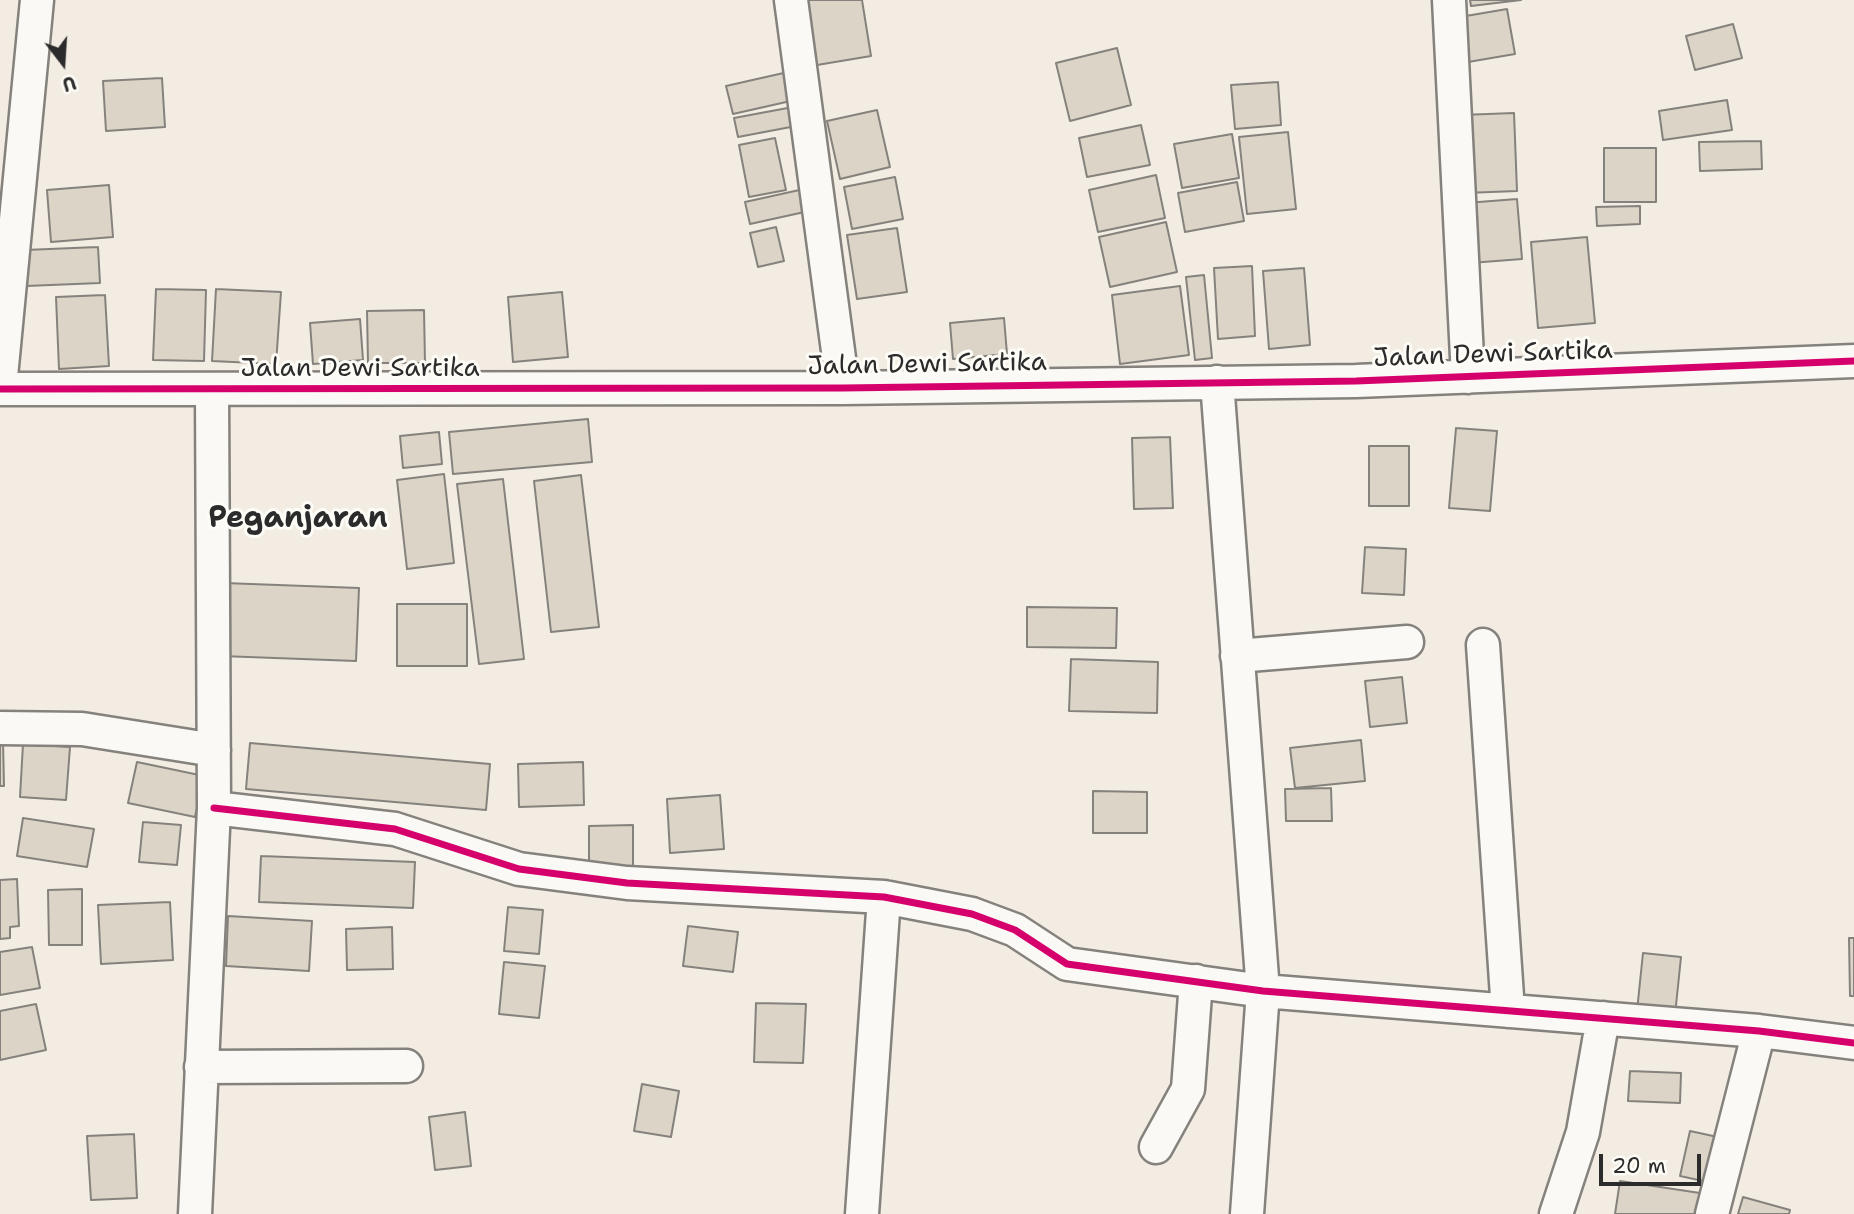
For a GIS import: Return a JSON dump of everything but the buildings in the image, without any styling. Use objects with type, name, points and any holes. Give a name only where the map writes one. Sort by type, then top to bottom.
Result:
[{"type":"street","points":[[0,388],[37,0]]},
{"type":"street","points":[[791,0],[843,388]]},
{"type":"street","points":[[1449,0],[1468,377]]},
{"type":"street","name":"Jalan Dewi Sartika","points":[[0,388],[843,388],[1468,377],[1854,361]]},
{"type":"street","points":[[1217,382],[1263,990],[1247,1214]]},
{"type":"street","points":[[195,1214],[214,808],[212,390]]},
{"type":"street","points":[[1237,656],[1407,642]]},
{"type":"street","points":[[1483,645],[1508,1012]]},
{"type":"street","points":[[0,728],[82,729],[214,750]]},
{"type":"street","points":[[214,808],[395,829],[519,869],[627,883],[884,897],[972,914],[1004,926],[1067,964],[1263,990],[1759,1031],[1854,1043]]},
{"type":"street","points":[[862,1214],[884,897]]},
{"type":"street","points":[[1156,1147],[1188,1089],[1196,981]]},
{"type":"street","points":[[1556,1214],[1583,1132],[1604,1018]]},
{"type":"street","points":[[1712,1214],[1759,1031]]},
{"type":"street","points":[[201,1067],[406,1066]]},
{"type":"cycle path","points":[[0,389],[843,388],[1356,381],[1854,361]]},
{"type":"cycle path","points":[[214,808],[395,829],[519,869],[627,883],[884,897],[972,914],[1015,930],[1067,964],[1263,991],[1759,1031],[1854,1043]]},
{"type":"district","name":"Peganjaran","points":[[298,519]]}]
